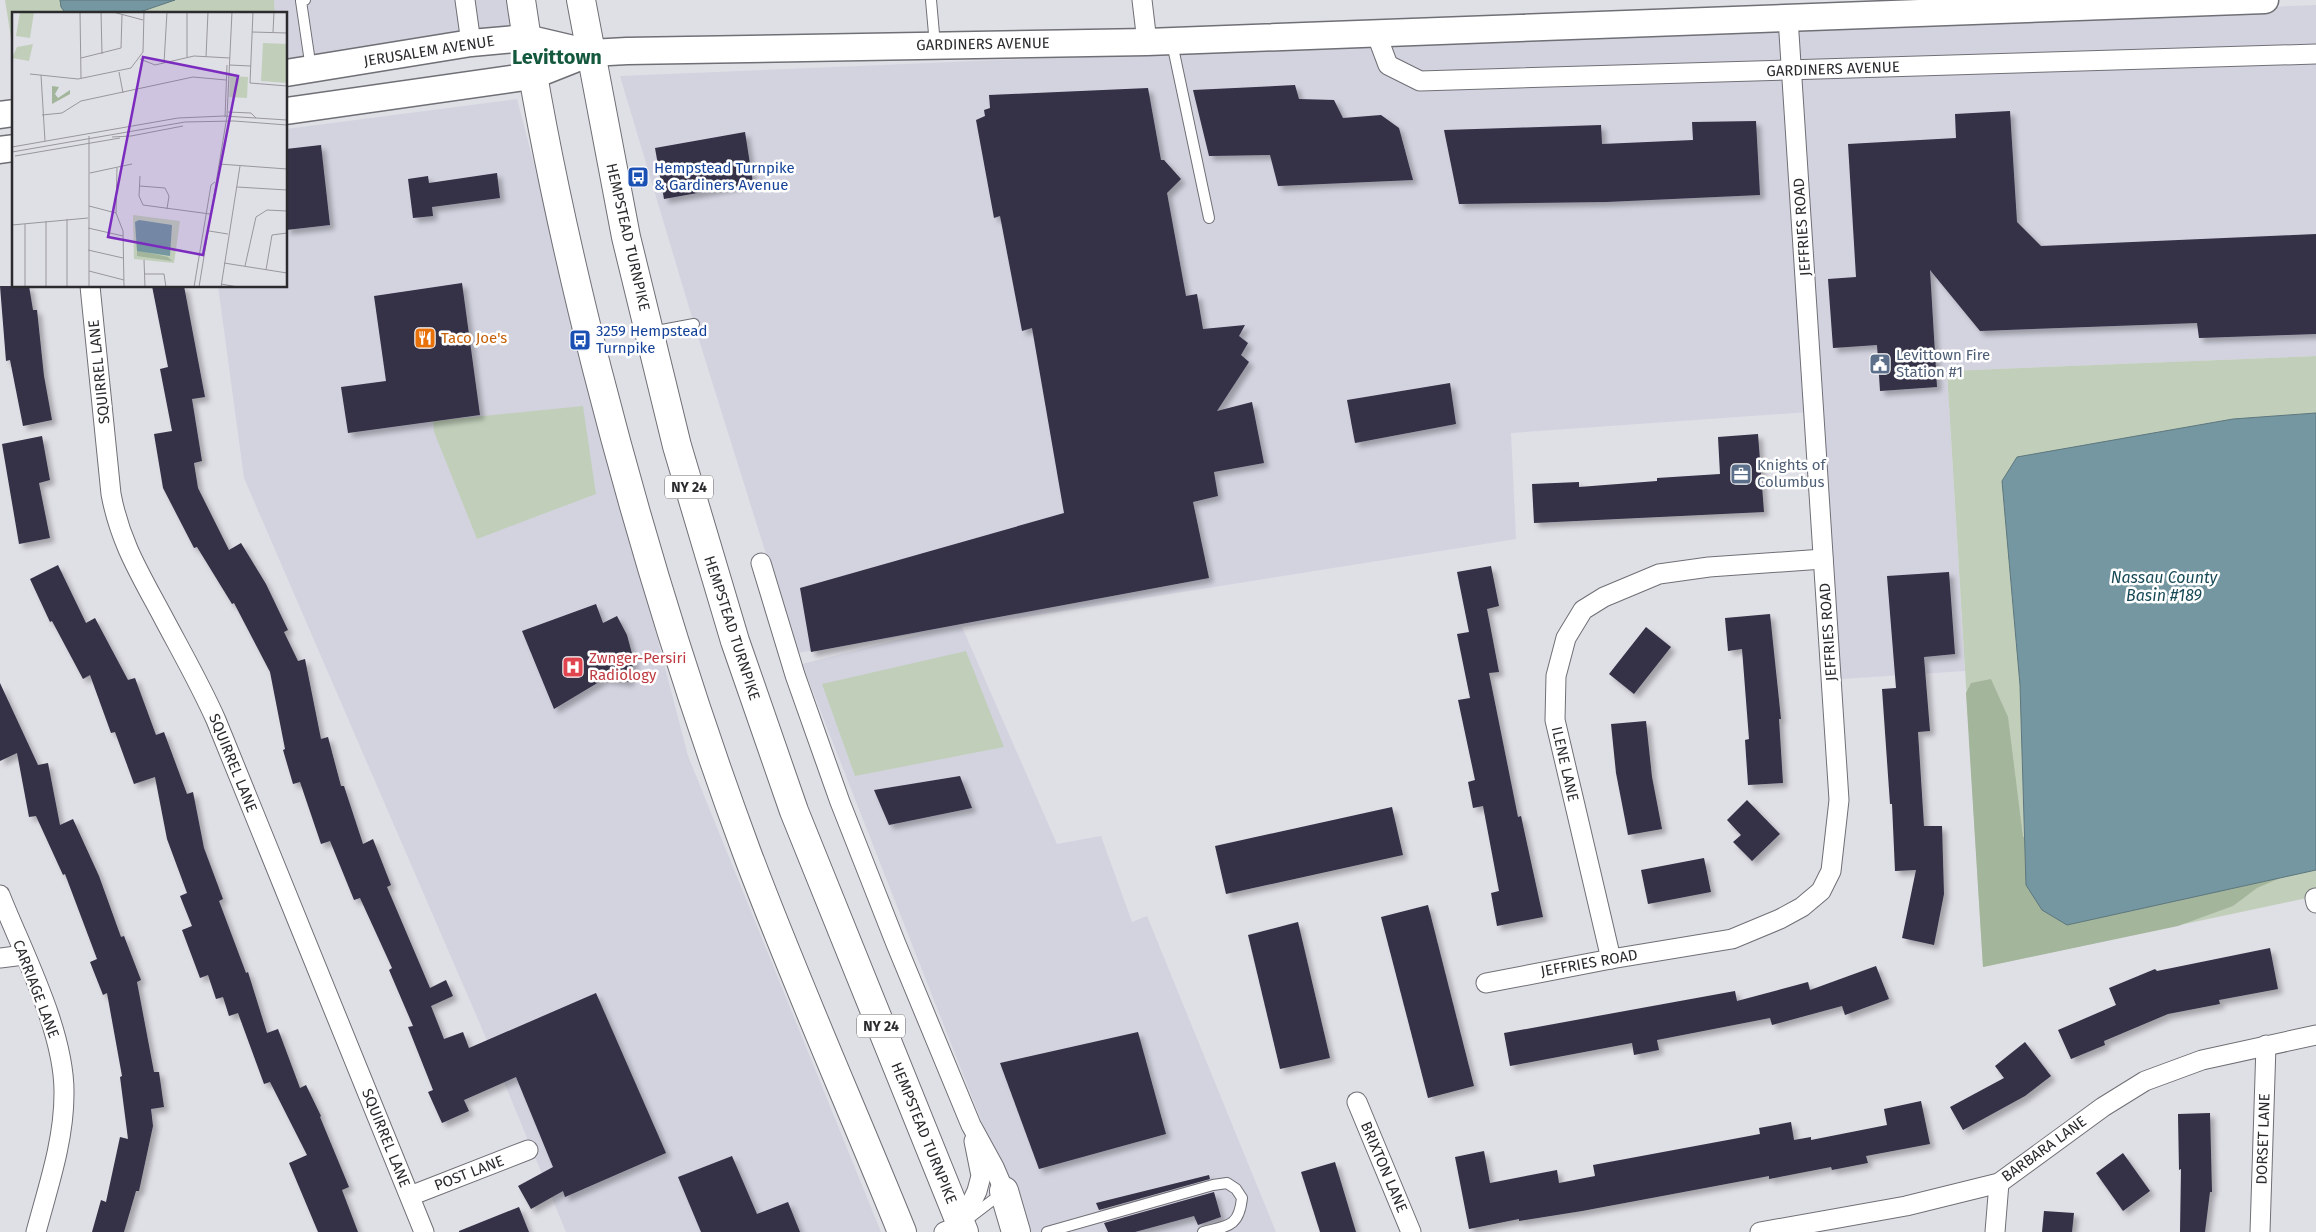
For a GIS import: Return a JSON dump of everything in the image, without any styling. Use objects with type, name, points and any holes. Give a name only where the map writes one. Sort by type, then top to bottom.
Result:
[{"type":"main road","points":[[521,0],[532,76],[576,285],[623,469],[676,650],[748,855],[902,1232]]},
{"type":"main road","name":"HEMPSTEAD TURNPIKE","points":[[581,0],[620,211],[690,492],[735,641],[772,753],[956,1230]]},
{"type":"main road","name":"GARDINERS AVENUE","points":[[590,54],[627,51],[1160,41],[1788,18],[1994,5],[2265,0]]},
{"type":"main road","name":"JERUSALEM AVENUE","points":[[299,71],[471,43],[526,38],[590,54]]},
{"type":"main road","points":[[288,111],[532,76],[590,54]]},
{"type":"main road","points":[[1004,1191],[1016,1232]]},
{"type":"street","points":[[465,0],[471,43]]},
{"type":"street","points":[[1142,0],[1160,41]]},
{"type":"street","name":"JEFFRIES ROAD","points":[[1486,983],[1610,959],[1732,939],[1780,919],[1802,907],[1821,891],[1831,871],[1839,800],[1788,18]]},
{"type":"street","name":"GARDINERS AVENUE","points":[[1376,33],[1388,66],[1420,81],[2316,54]]},
{"type":"street","name":"SQUIRREL LANE","points":[[90,288],[110,494],[116,523],[129,555],[200,684],[216,720],[424,1232]]},
{"type":"street","name":"ILENE LANE","points":[[1610,959],[1555,720],[1556,676],[1566,638],[1583,610],[1604,597],[1659,574],[1823,559]]},
{"type":"street","points":[[761,563],[795,675],[840,802],[971,1126],[994,1167],[1023,1232]]},
{"type":"street","name":"CARRIAGE LANE","points":[[0,895],[54,1027],[62,1064],[64,1094],[58,1149],[36,1232]]},
{"type":"street","points":[[0,958],[24,956]]},
{"type":"street","name":"BARBARA LANE","points":[[1760,1232],[1906,1206],[1999,1183],[2103,1106],[2145,1081],[2202,1060],[2316,1035]]},
{"type":"street","name":"DORSET LANE","points":[[2260,1232],[2266,1045]]},
{"type":"street","name":"BRIXTON LANE","points":[[1357,1102],[1411,1232]]},
{"type":"street","points":[[956,1230],[977,1191],[981,1176],[971,1126]]},
{"type":"street","name":"POST LANE","points":[[410,1196],[528,1150]]},
{"type":"street","points":[[1995,1232],[1999,1183]]},
{"type":"lane","points":[[299,71],[302,0]]},
{"type":"lane","points":[[931,0],[935,45]]},
{"type":"lane","points":[[1160,41],[1209,218]]},
{"type":"lane","points":[[650,332],[694,324]]},
{"type":"lane","points":[[1047,1232],[1213,1185],[1226,1183],[1236,1189],[1242,1198],[1236,1220],[1230,1225],[1203,1232]]},
{"type":"lane","points":[[956,1230],[1004,1191]]},
{"type":"shaded area","points":[[274,0],[516,0],[520,32],[288,64],[288,12],[275,12]]},
{"type":"shaded area","points":[[2316,5],[2316,356],[1947,371],[1965,671],[1826,680],[1809,412],[1511,433],[1516,539],[962,627],[1057,844],[1101,836],[1132,922],[1147,916],[1276,1232],[1025,1232],[802,664],[928,632],[797,653],[694,324],[620,76]]},
{"type":"shaded area","points":[[517,99],[688,756],[881,1232],[566,1232],[480,1024],[244,478],[218,288],[288,288],[288,129]]},
{"type":"green space","points":[[5,0],[274,0],[275,12],[12,12],[12,44]]},
{"type":"green space","name":"Nassau County Basin #189","points":[[2316,356],[2316,896],[1983,967],[1947,371]]},
{"type":"green space","points":[[583,406],[596,494],[477,539],[434,432],[433,421]]},
{"type":"green space","points":[[966,651],[1004,747],[855,776],[822,684]]},
{"type":"green space","points":[[1991,679],[2008,717],[2023,837],[2285,876],[2257,888],[2233,906],[2178,926],[1983,967],[1966,693],[1971,683]]},
{"type":"water","points":[[60,0],[175,0],[140,12],[65,12],[61,7]]},
{"type":"water","name":"Nassau County Basin #189","points":[[2316,413],[2316,870],[2067,925],[2042,910],[2026,885],[2020,685],[2002,481],[2017,457],[2233,419]]},
{"type":"building","points":[[1295,85],[1299,99],[1334,100],[1343,118],[1381,115],[1399,128],[1413,180],[1278,186],[1270,155],[1209,156],[1193,90]]},
{"type":"building","points":[[1148,88],[1161,160],[1164,160],[1181,179],[1167,193],[1186,296],[1197,294],[1203,329],[1245,325],[1239,336],[1248,343],[1241,355],[1249,362],[1217,411],[1252,402],[1264,463],[1214,472],[1218,496],[1193,502],[1209,578],[811,652],[800,588],[1064,513],[1032,328],[1022,331],[1000,216],[994,218],[976,120],[985,116],[984,110],[990,108],[989,95]]},
{"type":"building","points":[[2010,111],[2017,222],[2041,246],[2316,234],[2316,334],[2199,338],[2197,323],[1980,331],[1930,270],[1937,387],[1880,391],[1877,345],[1833,348],[1828,279],[1856,277],[1848,144],[1956,138],[1955,114]]},
{"type":"building","points":[[1756,121],[1760,195],[1606,202],[1459,204],[1444,130],[1601,125],[1602,144],[1693,140],[1692,122]]},
{"type":"building","points":[[745,132],[753,183],[664,199],[655,148]]},
{"type":"building","points":[[321,145],[330,225],[288,230],[288,149]]},
{"type":"building","points":[[497,173],[500,198],[432,207],[433,216],[413,218],[408,179],[428,176],[429,183]]},
{"type":"building","name":"Taco Joe's","points":[[462,283],[480,415],[348,433],[341,387],[386,381],[374,296]]},
{"type":"building","points":[[0,286],[29,288],[33,310],[37,310],[44,376],[52,420],[23,426],[10,360],[6,361]]},
{"type":"building","points":[[152,288],[184,288],[205,397],[192,399],[202,461],[194,463],[198,488],[229,550],[241,543],[266,584],[288,630],[284,632],[298,661],[305,659],[321,739],[328,737],[341,786],[344,786],[363,844],[373,839],[391,885],[387,887],[430,988],[446,980],[453,996],[431,1006],[444,1039],[463,1032],[469,1048],[596,993],[666,1153],[565,1197],[563,1191],[531,1209],[518,1186],[553,1167],[516,1077],[464,1100],[469,1111],[442,1123],[428,1092],[433,1090],[408,1027],[413,1026],[389,970],[392,968],[360,898],[354,900],[330,841],[321,844],[300,782],[293,784],[283,750],[285,749],[270,672],[234,603],[232,604],[197,547],[194,548],[163,488],[154,434],[172,431],[160,369],[168,367]]},
{"type":"building","points":[[1450,383],[1456,424],[1355,443],[1347,400]]},
{"type":"building","points":[[1758,434],[1764,512],[1534,523],[1532,484],[1579,482],[1579,487],[1657,481],[1657,478],[1720,474],[1718,437]]},
{"type":"building","points":[[42,436],[50,480],[39,483],[50,538],[19,544],[2,444]]},
{"type":"building","points":[[58,565],[86,623],[95,618],[128,680],[135,678],[156,735],[164,732],[187,794],[193,792],[204,848],[223,899],[219,901],[246,973],[248,972],[267,1033],[278,1029],[300,1088],[306,1085],[321,1116],[349,1187],[342,1190],[358,1232],[318,1232],[289,1163],[307,1155],[270,1082],[264,1084],[238,1013],[229,1016],[223,997],[216,999],[208,975],[200,978],[182,930],[192,926],[180,896],[187,893],[167,839],[155,777],[134,784],[115,732],[111,733],[90,675],[83,679],[52,621],[50,622],[30,579]]},
{"type":"building","points":[[1491,566],[1499,606],[1487,609],[1499,672],[1489,673],[1518,817],[1521,816],[1543,917],[1497,926],[1491,893],[1499,891],[1483,806],[1473,808],[1468,782],[1475,780],[1458,700],[1470,698],[1457,634],[1469,632],[1457,572]]},
{"type":"building","points":[[1949,572],[1955,654],[1924,657],[1930,731],[1918,732],[1924,826],[1942,826],[1944,894],[1934,945],[1902,938],[1916,870],[1895,871],[1892,804],[1890,804],[1882,689],[1896,688],[1887,576]]},
{"type":"building","points":[[596,604],[603,623],[617,616],[627,635],[634,661],[629,682],[604,679],[554,709],[522,631]]},
{"type":"building","points":[[1770,614],[1781,719],[1779,719],[1783,783],[1748,785],[1745,740],[1749,739],[1742,649],[1728,651],[1725,618]]},
{"type":"building","points":[[1646,627],[1671,647],[1634,694],[1609,674]]},
{"type":"building","points":[[0,683],[38,765],[48,763],[60,825],[73,819],[99,876],[121,937],[124,936],[141,980],[137,982],[154,1072],[159,1072],[164,1107],[151,1109],[153,1126],[139,1191],[136,1191],[124,1232],[92,1232],[101,1200],[106,1202],[120,1137],[128,1139],[120,1077],[122,1076],[107,993],[103,995],[90,962],[97,959],[65,874],[63,875],[36,816],[29,817],[17,753],[0,761]]},
{"type":"building","points":[[1646,721],[1652,777],[1662,829],[1628,835],[1616,773],[1611,724]]},
{"type":"building","points":[[960,776],[972,808],[889,825],[874,790]]},
{"type":"building","points":[[1747,800],[1780,834],[1752,861],[1733,842],[1741,835],[1727,820]]},
{"type":"building","points":[[1392,807],[1403,855],[1226,894],[1215,846]]},
{"type":"building","points":[[1704,858],[1711,892],[1648,904],[1641,870]]},
{"type":"building","points":[[1428,905],[1474,1086],[1428,1098],[1381,917]]},
{"type":"building","points":[[1298,922],[1330,1058],[1280,1069],[1248,935]]},
{"type":"building","points":[[2270,948],[2278,989],[2219,1000],[2220,1004],[2168,1014],[2104,1041],[2105,1045],[2071,1059],[2058,1030],[2116,1005],[2109,988],[2155,969],[2157,971]]},
{"type":"building","points":[[1876,966],[1889,999],[1845,1015],[1842,1006],[1772,1025],[1770,1018],[1657,1040],[1659,1050],[1634,1055],[1632,1043],[1510,1066],[1504,1033],[1735,991],[1737,1001],[1808,982],[1810,990]]},
{"type":"building","points":[[1138,1032],[1166,1134],[1039,1169],[1000,1063]]},
{"type":"building","points":[[2025,1042],[2051,1076],[2025,1096],[1963,1130],[1950,1107],[2004,1078],[1995,1066]]},
{"type":"building","points":[[1921,1101],[1930,1144],[1866,1156],[1868,1163],[1832,1170],[1831,1167],[1769,1179],[1769,1176],[1582,1211],[1519,1221],[1519,1219],[1469,1229],[1455,1157],[1484,1151],[1490,1183],[1557,1170],[1559,1183],[1595,1176],[1593,1165],[1760,1134],[1759,1128],[1791,1122],[1794,1140],[1811,1137],[1811,1140],[1887,1125],[1884,1109]]},
{"type":"building","points":[[2210,1113],[2212,1192],[2210,1192],[2205,1232],[2180,1232],[2181,1169],[2179,1170],[2178,1114]]},
{"type":"building","points":[[2123,1153],[2150,1191],[2123,1211],[2096,1173]]},
{"type":"building","points":[[732,1156],[757,1214],[788,1202],[800,1232],[701,1232],[678,1177]]},
{"type":"building","points":[[1335,1162],[1356,1232],[1320,1232],[1301,1172]]},
{"type":"building","points":[[1209,1175],[1210,1179],[1099,1210],[1096,1203]]},
{"type":"building","points":[[1214,1192],[1221,1217],[1198,1225],[1194,1216],[1135,1232],[1108,1232],[1104,1223]]},
{"type":"building","points":[[519,1207],[529,1232],[459,1232],[459,1231]]},
{"type":"building","points":[[2044,1211],[2074,1213],[2072,1232],[2042,1232]]},
{"type":"place","name":"Hempstead Turnpike & Gardiners Avenue","points":[[638,177]]},
{"type":"place","name":"Taco Joe's","points":[[425,338]]},
{"type":"place","name":"3259 Hempstead Turnpike","points":[[580,340]]},
{"type":"place","name":"Levittown Fire Station #1","points":[[1880,364]]},
{"type":"place","name":"Knights of Columbus","points":[[1741,474]]},
{"type":"place","name":"Zwnger-Persiri Radiology","points":[[573,667]]},
{"type":"district","name":"Levittown","points":[[557,57]]}]
